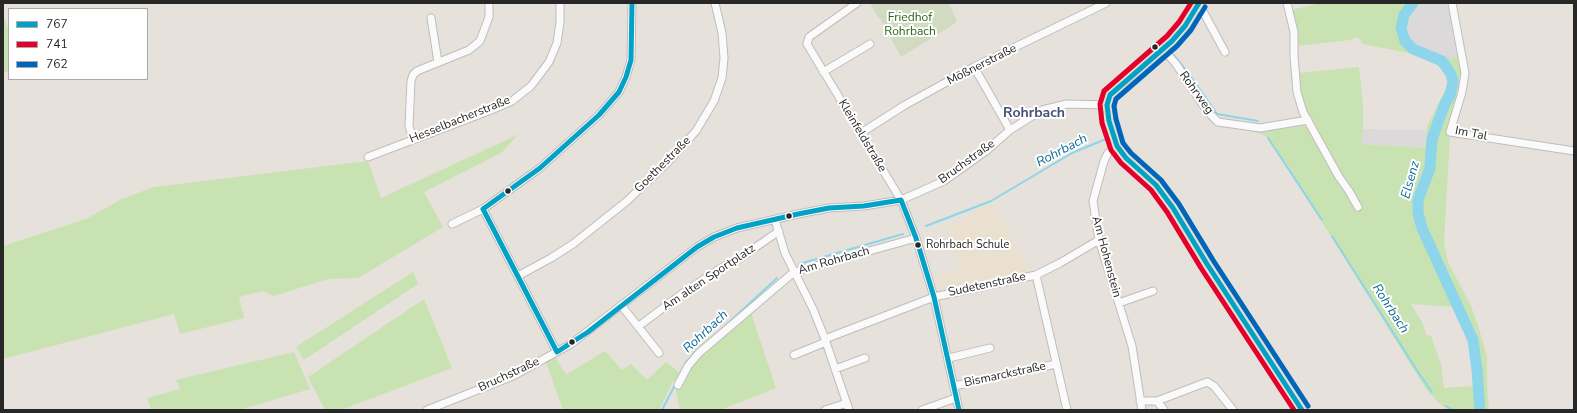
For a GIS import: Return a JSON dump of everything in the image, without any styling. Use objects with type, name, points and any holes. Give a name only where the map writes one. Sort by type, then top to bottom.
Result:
[{"type":"main road","points":[[1199,4],[1180,33],[1110,95],[1107,105],[1107,113],[1114,139],[1126,158],[1156,185],[1166,198],[1302,410]]},
{"type":"street","points":[[413,139],[409,126],[413,74],[469,50],[480,41],[489,17],[489,3]]},
{"type":"street","name":"Hesselbacherstraße","points":[[368,157],[512,101],[531,86],[549,62],[557,41],[560,22],[560,3]]},
{"type":"street","points":[[452,224],[483,209],[540,168],[599,115],[619,92],[631,60],[632,3]]},
{"type":"street","name":"Goethestraße","points":[[518,276],[573,244],[627,201],[668,162],[696,131],[714,101],[722,78],[724,58],[715,3]]},
{"type":"street","name":"Kleinfeldstraße","points":[[857,3],[809,37],[807,44],[901,200],[916,238],[934,297],[949,358],[958,410]]},
{"type":"street","name":"Mößnerstraße","points":[[861,133],[974,67],[1106,3]]},
{"type":"street","points":[[1287,3],[1294,32],[1297,92],[1303,112],[1339,177],[1358,207]]},
{"type":"street","name":"Im Tal","points":[[1452,3],[1465,73],[1462,92],[1450,132],[1574,151]]},
{"type":"street","points":[[1199,4],[1225,52]]},
{"type":"street","points":[[431,18],[438,62]]},
{"type":"street","points":[[823,72],[870,44]]},
{"type":"street","name":"Rohrweg","points":[[1163,49],[1176,64],[1207,111],[1218,122],[1260,128],[1308,120]]},
{"type":"street","points":[[974,67],[1010,130]]},
{"type":"street","name":"Bruchstraße","points":[[427,410],[513,376],[557,352],[588,332],[697,247],[714,237],[736,228],[829,208],[864,206],[901,200],[924,191],[949,178],[986,151],[1010,130],[1042,110],[1054,106],[1075,103],[1107,105]]},
{"type":"street","name":"Am Hohenstein","points":[[1114,139],[1104,161],[1093,201],[1100,240],[1132,346],[1142,410]]},
{"type":"street","points":[[483,209],[557,352]]},
{"type":"street","points":[[775,220],[785,252],[813,309],[826,341],[848,406],[825,410]]},
{"type":"street","name":"Am alten Sportplatz","points":[[639,326],[683,293],[713,273],[743,256],[779,231]]},
{"type":"street","name":"Am Rohrbach","points":[[678,385],[688,366],[699,353],[794,272],[916,238]]},
{"type":"street","name":"Sudetenstraße","points":[[794,355],[934,297],[1036,274],[1060,264],[1100,240]]},
{"type":"street","points":[[1036,274],[1067,410]]},
{"type":"street","name":"Am Hohenstein","points":[[1119,303],[1153,291]]},
{"type":"street","points":[[621,305],[659,353]]},
{"type":"street","points":[[949,358],[990,348]]},
{"type":"street","points":[[835,369],[865,358]]},
{"type":"street","name":"Bismarckstraße","points":[[954,386],[1056,364]]},
{"type":"street","points":[[1140,401],[1157,401],[1207,382],[1214,386],[1233,410]]},
{"type":"street","points":[[922,410],[956,398]]},
{"type":"street","points":[[1157,401],[1164,410]]},
{"type":"shaded area","points":[[1419,3],[1453,3],[1462,56],[1445,59],[1410,42],[1403,28]]},
{"type":"shaded area","points":[[1363,129],[1427,130],[1427,148],[1360,144]]},
{"type":"shaded area","points":[[992,202],[1029,272],[937,290],[934,277],[960,268],[946,226],[976,213]]},
{"type":"green space","name":"Friedhof Rohrbach","points":[[870,3],[949,3],[957,22],[901,57],[880,18],[878,18]]},
{"type":"green space","points":[[1321,3],[1419,3],[1403,28],[1410,42],[1445,59],[1462,56],[1465,73],[1450,132],[1444,243],[1448,262],[1471,306],[1487,357],[1489,410],[1448,410],[1426,389],[1325,227],[1266,136],[1254,132],[1254,129],[1297,124],[1309,127],[1314,123],[1309,118],[1300,92],[1299,73],[1359,67],[1363,105],[1363,129],[1361,144],[1427,148],[1427,127],[1451,78],[1445,67],[1413,54],[1363,44],[1358,37],[1350,40],[1296,46],[1291,10]],"holes":[[[1411,304],[1456,307],[1468,337],[1475,386],[1444,388],[1441,364],[1431,336],[1426,335],[1423,324]]]},
{"type":"green space","points":[[3,15],[8,28],[8,71],[3,73]]},
{"type":"green space","points":[[519,134],[501,153],[424,192],[443,227],[358,278],[328,279],[274,296],[262,291],[239,297],[244,318],[180,334],[174,314],[3,359],[3,246],[86,219],[122,199],[154,187],[368,161],[381,198]]},
{"type":"green space","points":[[413,272],[418,284],[304,360],[296,347]]},
{"type":"green space","points":[[424,299],[452,368],[341,410],[325,410],[308,377]]},
{"type":"green space","points":[[749,307],[776,388],[720,410],[680,410],[674,380],[659,410],[563,410],[546,362],[555,357],[566,375],[605,351],[622,370],[631,364],[647,380],[666,362],[679,372],[696,348]]},
{"type":"green space","points":[[294,352],[310,389],[239,410],[151,410],[147,398],[180,389],[176,380]]},
{"type":"waterway","name":"Elsenz","points":[[1413,3],[1404,15],[1401,28],[1405,41],[1413,49],[1442,61],[1451,74],[1453,82],[1450,95],[1444,106],[1432,139],[1430,168],[1418,200],[1418,213],[1422,228],[1473,340],[1480,410]]},
{"type":"waterway","name":"Rohrbach","points":[[1174,55],[1217,114],[1258,121]]},
{"type":"waterway","name":"Rohrbach","points":[[1117,134],[1119,131],[1114,111],[1116,101],[1127,88],[1164,58]]},
{"type":"waterway","name":"Rohrbach","points":[[926,226],[991,201],[1072,153],[1111,137]]},
{"type":"waterway","name":"Rohrbach","points":[[1268,138],[1322,220]]},
{"type":"waterway","name":"Rohrbach","points":[[799,264],[903,234]]},
{"type":"waterway","name":"Rohrbach","points":[[1332,236],[1432,392]]},
{"type":"waterway","name":"Rohrbach","points":[[725,326],[777,278]]},
{"type":"waterway","name":"Rohrbach","points":[[682,370],[686,362],[691,357]]},
{"type":"waterway","name":"Rohrbach","points":[[662,410],[675,385]]},
{"type":"waterway","name":"Rohrbach","points":[[1446,406],[1453,410]]},
{"type":"transit line","name":"767","points":[[632,3],[631,60],[626,77],[619,92],[599,115],[540,168],[483,209],[557,352],[588,332],[697,247],[714,237],[737,228],[798,214],[829,208],[864,206],[901,200],[916,238],[934,297],[959,410]]},
{"type":"transit line","name":"741","points":[[1191,3],[1179,22],[1167,36],[1104,91],[1100,104],[1102,123],[1111,150],[1121,163],[1151,190],[1167,212],[1201,268],[1294,410]]},
{"type":"transit line","name":"767","points":[[1199,3],[1185,26],[1172,41],[1110,95],[1107,105],[1109,121],[1117,146],[1126,158],[1156,185],[1173,208],[1207,264],[1302,410]]},
{"type":"transit line","name":"762","points":[[1205,7],[1191,30],[1177,46],[1116,99],[1114,106],[1116,119],[1123,143],[1131,153],[1161,180],[1179,204],[1213,260],[1308,406]]},
{"type":"place","name":"Rohrbach Schule","points":[[918,245]]},
{"type":"district","name":"Rohrbach","points":[[1034,114]]}]
